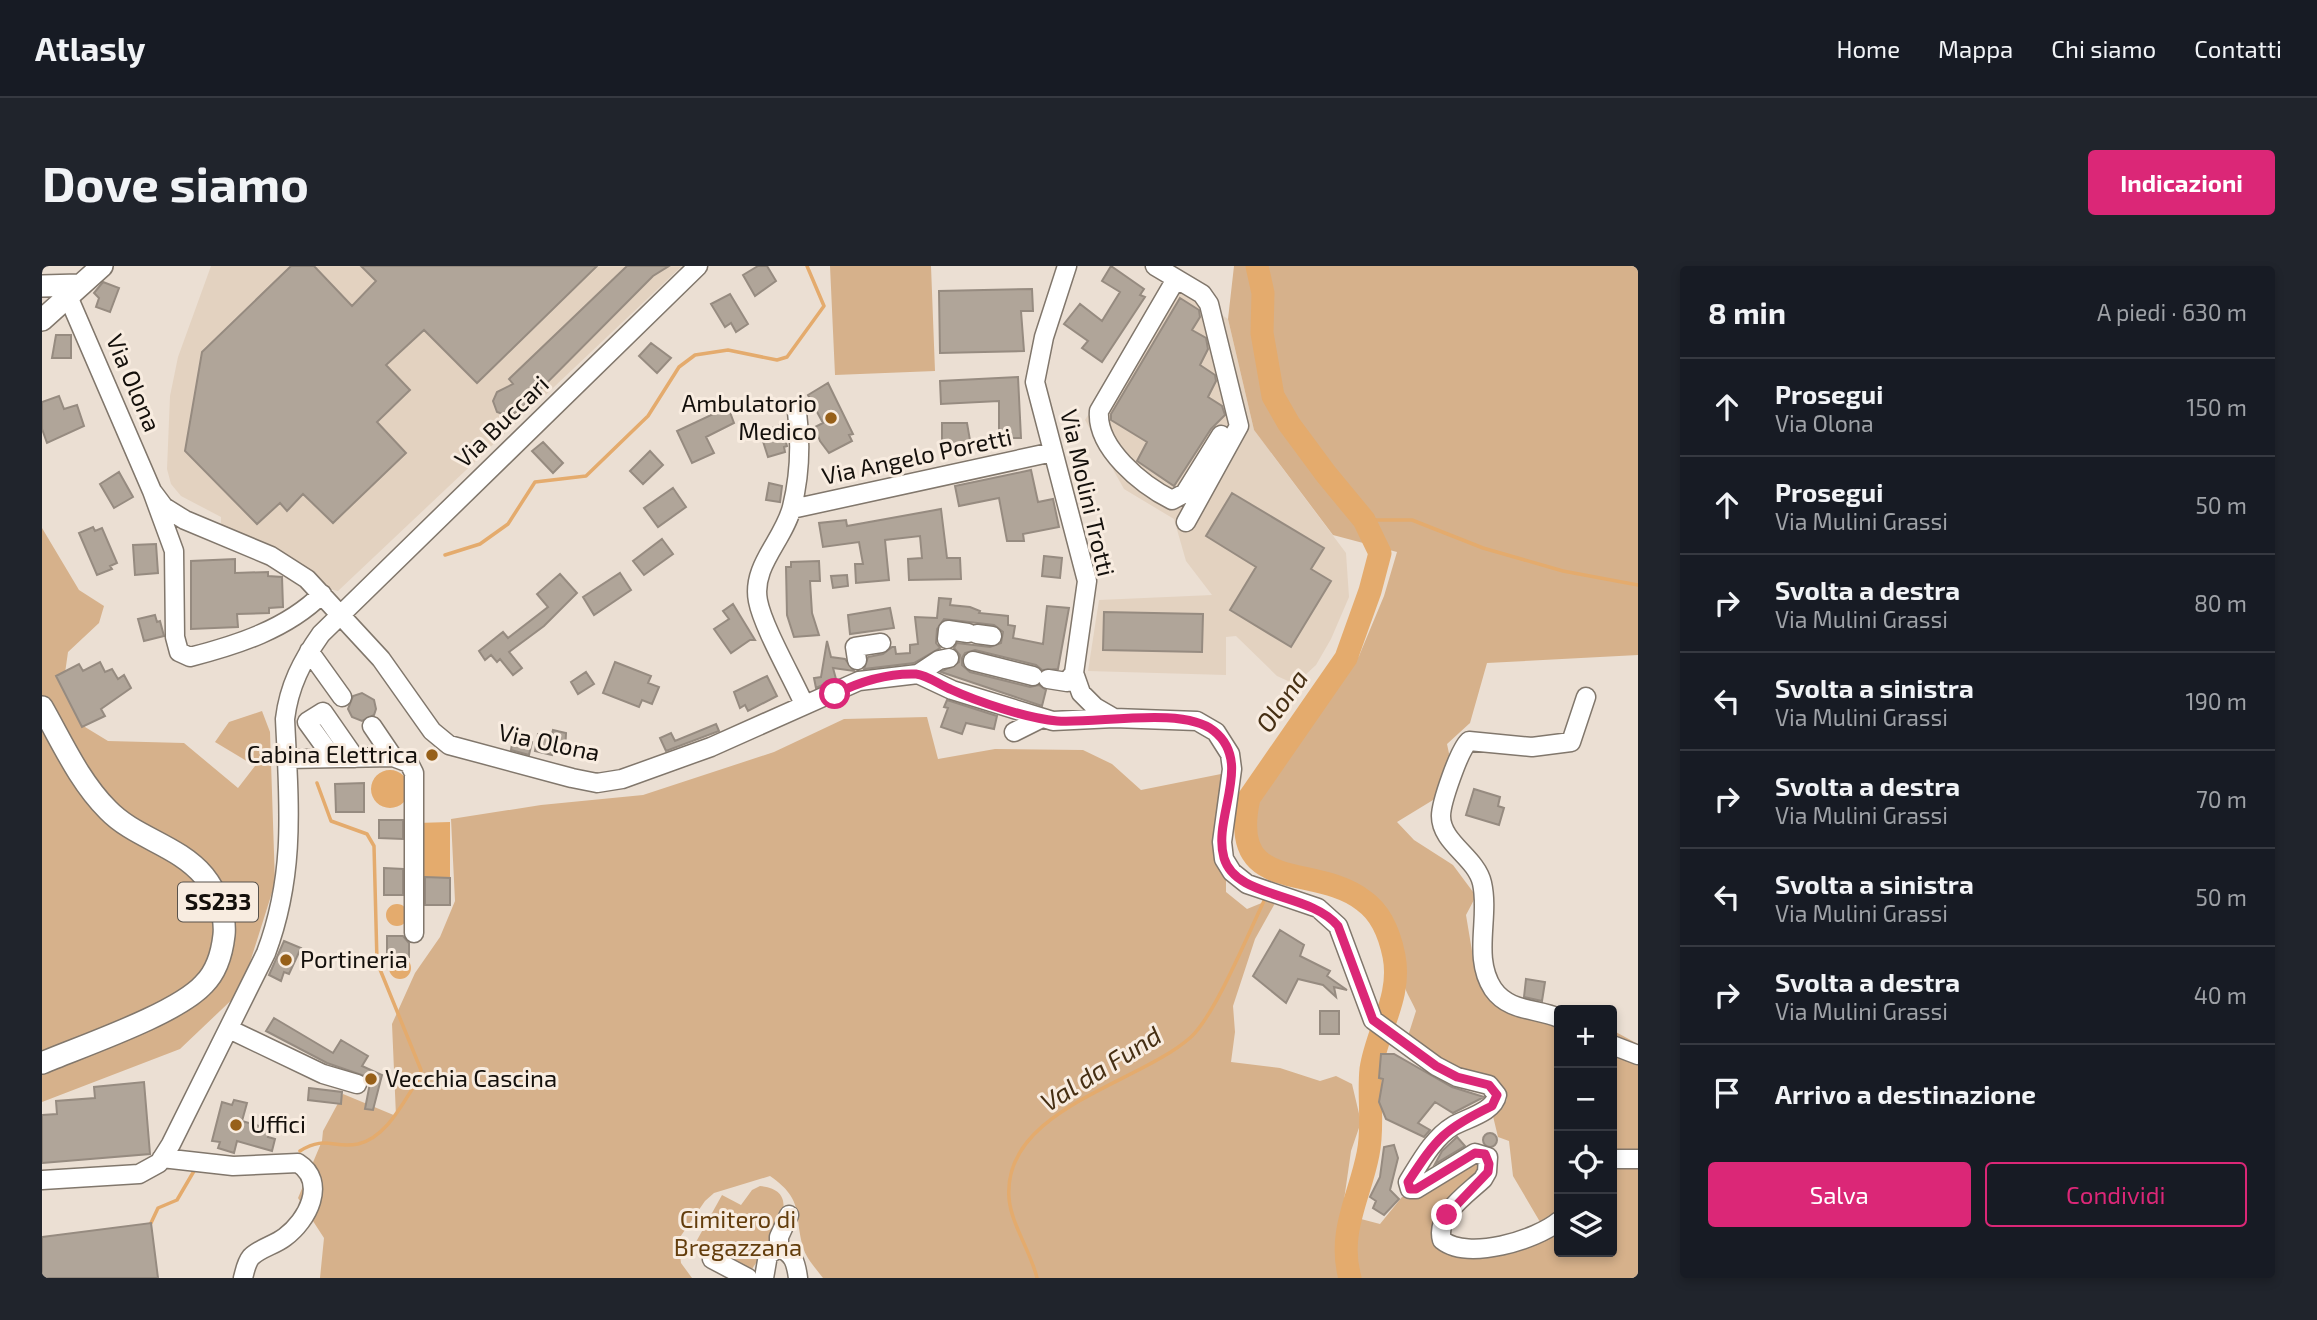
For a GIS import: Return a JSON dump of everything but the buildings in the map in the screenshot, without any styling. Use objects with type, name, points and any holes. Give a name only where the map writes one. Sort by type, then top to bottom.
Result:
[{"type":"main road","points":[[42,320],[102,266]]},
{"type":"main road","points":[[42,286],[73,290]]},
{"type":"main road","name":"SS233","points":[[42,707],[84,781],[109,812],[182,855],[204,877],[218,900],[225,924],[222,950],[215,968],[205,984],[182,1002],[42,1063]]},
{"type":"street","name":"Via Molini Trotti","points":[[1067,266],[1044,337],[1035,382],[1087,581],[1074,673]]},
{"type":"street","points":[[1155,266],[1202,294],[1209,304],[1239,426],[1186,522]]},
{"type":"street","name":"Via Buccari","points":[[162,1158],[266,953],[285,892],[290,825],[288,697],[309,651],[340,613],[694,267]]},
{"type":"street","points":[[1176,279],[1099,411],[1098,421],[1126,469],[1172,500],[1185,494],[1221,435]]},
{"type":"street","name":"Via Olona","points":[[73,290],[174,551],[175,637],[183,656],[210,652],[269,630],[306,610],[322,594]]},
{"type":"street","points":[[797,412],[801,445],[792,509],[759,575],[757,588],[761,611],[804,704]]},
{"type":"street","name":"Via Angelo Poretti","points":[[792,509],[1053,452]]},
{"type":"street","name":"Via Olona","points":[[152,491],[164,507],[185,520],[289,565],[322,594],[381,659],[432,731],[449,745],[597,783],[622,779],[678,760],[804,704],[835,694],[858,671],[918,674]]},
{"type":"street","points":[[979,634],[945,644],[918,674],[952,690],[1042,718],[1069,722],[1114,718],[1197,721],[1216,732],[1230,754],[1232,769],[1222,842],[1224,859],[1233,872],[1247,884],[1318,908],[1329,915],[1338,926],[1373,1020],[1398,1035],[1436,1066],[1457,1077],[1489,1085],[1497,1095],[1492,1106],[1449,1128],[1431,1147],[1408,1182],[1410,1189],[1416,1189],[1475,1153],[1488,1157],[1488,1172],[1447,1215],[1439,1230],[1442,1240],[1459,1248],[1501,1245],[1546,1232],[1554,1225]]},
{"type":"street","name":"Via Olona","points":[[858,671],[855,647],[881,643]]},
{"type":"street","points":[[309,651],[342,697]]},
{"type":"street","points":[[973,661],[1067,682],[1074,673]]},
{"type":"street","points":[[792,677],[810,671]]},
{"type":"street","points":[[1074,673],[1081,693],[1095,707],[1114,718]]},
{"type":"street","points":[[1554,1017],[1505,1003],[1492,988],[1482,947],[1482,881],[1443,827],[1441,814],[1455,768],[1469,741],[1532,747],[1571,742],[1586,697]]},
{"type":"street","points":[[333,758],[307,722],[323,712],[355,758]]},
{"type":"street","points":[[1014,732],[1042,718]]},
{"type":"street","points":[[372,726],[393,757]]},
{"type":"street","points":[[287,759],[393,757],[409,763],[414,773],[414,933]]},
{"type":"street","points":[[229,1028],[323,1074],[357,1084]]},
{"type":"street","points":[[1617,1047],[1638,1055]]},
{"type":"street","points":[[42,1180],[139,1174],[150,1171],[162,1158],[233,1166],[298,1163],[312,1178],[313,1191],[304,1217],[284,1237],[252,1256],[243,1278]]},
{"type":"street","points":[[1617,1158],[1638,1159]]},
{"type":"street","points":[[779,1248],[779,1237],[789,1215]]},
{"type":"street","points":[[764,1278],[768,1255],[779,1248]]},
{"type":"street","points":[[779,1248],[789,1252],[796,1262],[798,1278]]},
{"type":"street","points":[[712,1259],[748,1278]]},
{"type":"shaded area","points":[[211,266],[682,266],[338,591],[325,588],[221,528],[221,517],[181,496],[171,484],[167,469],[170,396],[178,357]]},
{"type":"shaded area","points":[[1170,281],[1228,319],[1254,430],[1346,553],[1349,597],[1331,639],[1316,665],[1302,678],[1288,681],[1277,676],[1236,636],[1226,637],[1226,675],[1088,671],[1099,600],[1212,595],[1186,561],[1174,519],[1124,489],[1085,420]]},
{"type":"shaded area","points":[[390,770],[403,776],[409,789],[403,802],[390,808],[377,802],[371,789],[377,776]]},
{"type":"shaded area","points":[[450,822],[450,878],[418,877],[417,823]]},
{"type":"shaded area","points":[[397,904],[405,907],[408,915],[405,923],[397,926],[389,923],[386,915],[389,907]]},
{"type":"shaded area","points":[[400,957],[408,960],[411,968],[408,976],[400,979],[392,976],[389,968],[392,960]]},
{"type":"green space","points":[[830,266],[931,266],[935,371],[835,375]]},
{"type":"green space","points":[[1234,266],[1638,266],[1638,655],[1487,663],[1470,723],[1447,744],[1456,786],[1397,822],[1414,840],[1453,865],[1476,896],[1466,915],[1476,975],[1527,1013],[1554,1019],[1554,1219],[1543,1227],[1513,1176],[1509,1141],[1498,1137],[1492,1112],[1502,1109],[1507,1099],[1499,1085],[1458,1071],[1408,1036],[1416,1011],[1404,986],[1395,935],[1384,911],[1367,893],[1345,883],[1278,862],[1262,850],[1254,830],[1255,801],[1359,656],[1384,596],[1397,552],[1333,535],[1254,430],[1228,319]]},
{"type":"green space","points":[[42,528],[79,590],[104,606],[99,623],[68,652],[63,687],[85,727],[108,741],[184,743],[238,788],[255,766],[215,742],[229,722],[262,711],[270,732],[275,883],[241,991],[180,1049],[42,1102]]},
{"type":"green space","points":[[927,717],[938,759],[995,749],[1083,750],[1112,764],[1141,790],[1226,773],[1226,892],[1247,909],[1279,896],[1255,939],[1233,1006],[1235,1032],[1231,1062],[1280,1068],[1320,1081],[1336,1076],[1352,1084],[1361,1122],[1351,1151],[1342,1214],[1380,1224],[1402,1197],[1422,1191],[1475,1160],[1484,1168],[1448,1205],[1446,1251],[1554,1228],[1554,1257],[1617,1257],[1617,1165],[1638,1165],[1638,1278],[823,1278],[804,1250],[794,1201],[770,1176],[714,1193],[705,1201],[678,1240],[681,1263],[692,1278],[320,1278],[324,1238],[298,1198],[322,1141],[323,1131],[343,1094],[396,1116],[392,1024],[415,973],[440,937],[455,901],[451,819],[541,805],[643,795],[774,752],[844,719]]},
{"type":"green space","points":[[1617,1033],[1638,1044],[1638,1154],[1617,1154]]},
{"type":"green space","name":"Cimitero di Bregazzana","points":[[760,1186],[775,1190],[783,1199],[783,1211],[772,1239],[749,1274],[696,1242],[722,1195],[741,1205],[752,1190]]},
{"type":"waterway","points":[[445,555],[480,544],[508,524],[535,482],[586,476],[648,416],[679,367],[695,355],[728,350],[777,360],[787,357],[824,306],[807,266]]},
{"type":"waterway","name":"Olona","points":[[1257,266],[1263,293],[1262,333],[1273,396],[1289,424],[1364,520],[1380,553],[1370,591],[1346,658],[1249,798],[1246,829],[1251,850],[1263,864],[1280,872],[1344,889],[1370,906],[1380,918],[1394,956],[1395,985],[1371,1069],[1370,1143],[1348,1230],[1346,1246],[1350,1278]]},
{"type":"waterway","points":[[1364,520],[1412,520],[1483,548],[1563,571],[1638,585]]},
{"type":"waterway","points":[[300,1151],[323,1143],[358,1144],[378,1134],[401,1106],[420,1077],[421,1070],[377,962],[374,846],[367,834],[331,821],[317,783]]},
{"type":"waterway","points":[[1273,882],[1277,873]]},
{"type":"waterway","name":"Val da Fund","points":[[1037,1278],[1013,1218],[1009,1198],[1013,1167],[1027,1142],[1050,1120],[1078,1102],[1168,1054],[1191,1037],[1220,993],[1264,901]]},
{"type":"waterway","points":[[151,1223],[158,1208],[177,1200],[194,1171]]},
{"type":"place","name":"Ambulatorio Medico","points":[[831,418]]},
{"type":"place","name":"Cabina Elettrica","points":[[432,755]]},
{"type":"place","name":"Portineria","points":[[286,960]]},
{"type":"place","name":"Vecchia Cascina","points":[[371,1079]]},
{"type":"place","name":"Uffici","points":[[236,1125]]},
{"type":"route","points":[[835,694],[859,681],[918,674],[952,690],[1053,720],[1069,722],[1114,718],[1197,721],[1216,732],[1230,754],[1232,769],[1222,842],[1224,859],[1233,872],[1247,884],[1318,908],[1329,915],[1338,926],[1373,1020],[1398,1035],[1436,1066],[1457,1077],[1494,1088],[1497,1095],[1492,1106],[1449,1128],[1431,1147],[1406,1186],[1416,1189],[1475,1153],[1485,1154],[1488,1157],[1488,1172],[1447,1215]]}]
